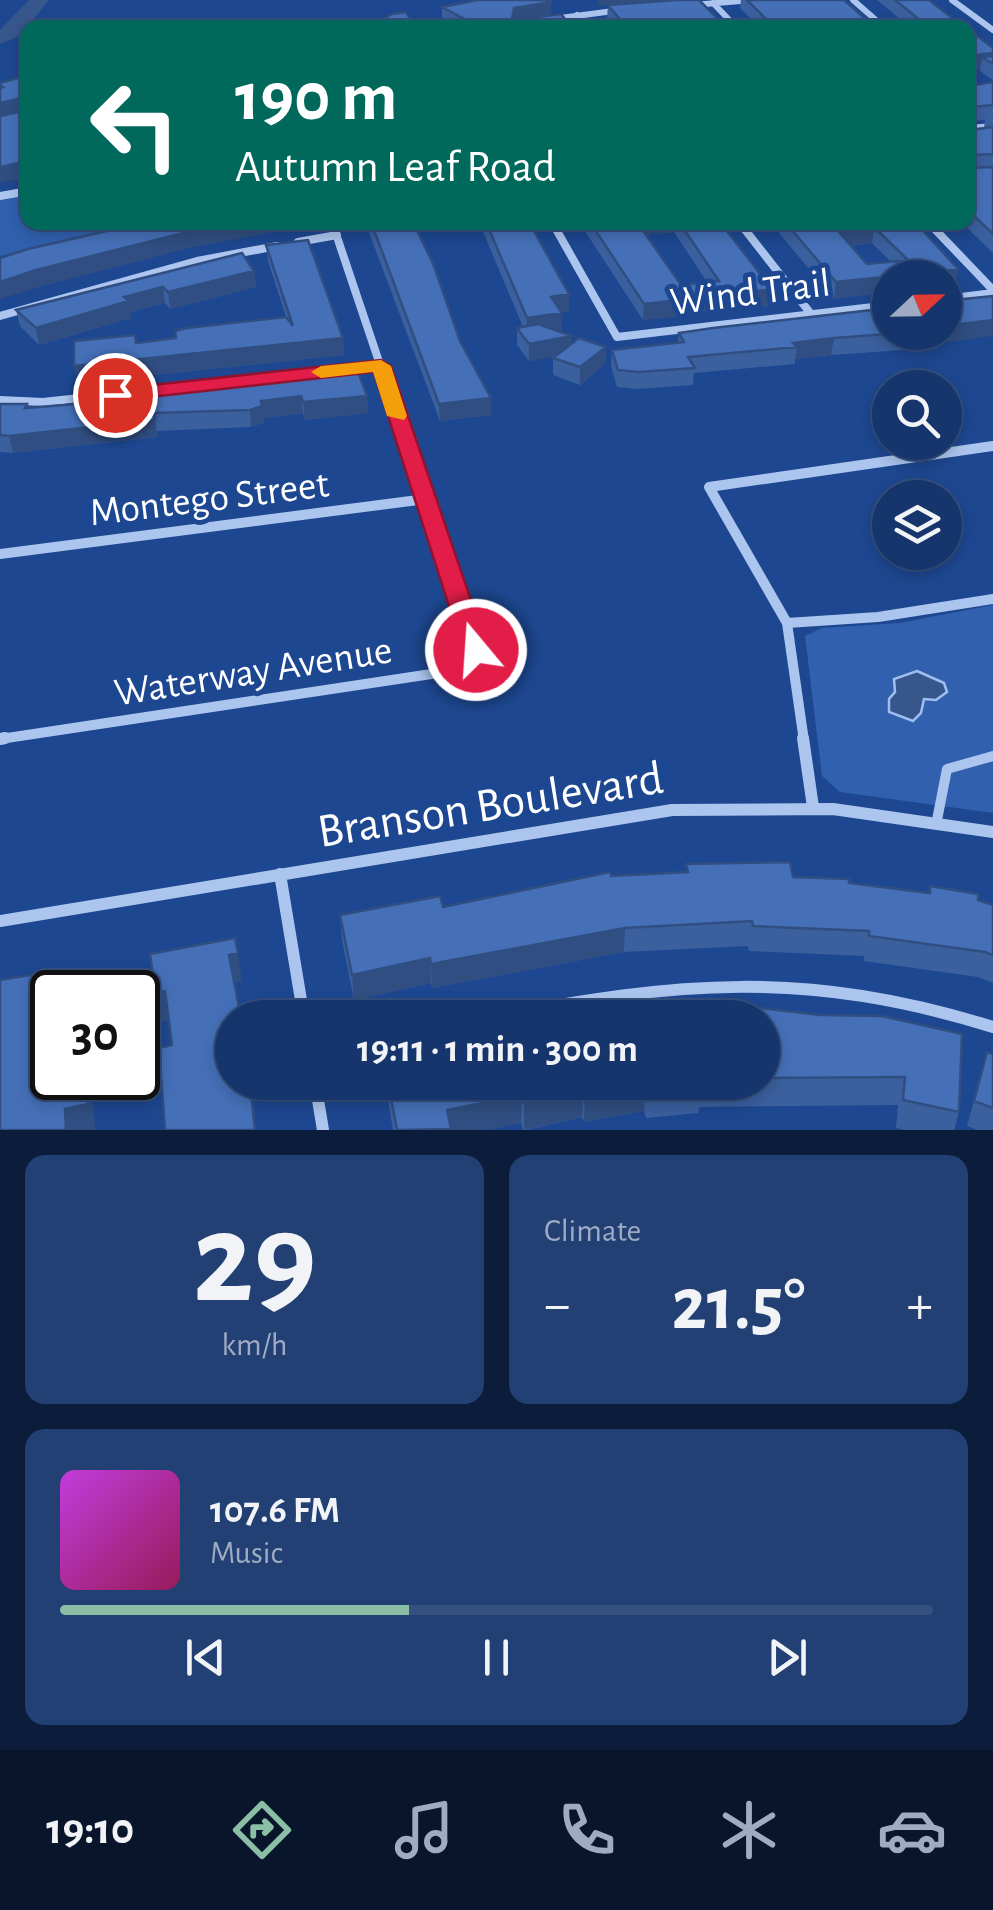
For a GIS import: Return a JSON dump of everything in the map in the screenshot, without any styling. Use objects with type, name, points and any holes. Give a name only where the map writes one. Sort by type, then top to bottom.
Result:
[{"type":"street","points":[[676,6],[752,0]]},
{"type":"street","points":[[853,0],[876,20]]},
{"type":"street","points":[[952,0],[993,30]]},
{"type":"street","points":[[713,3],[729,20]]},
{"type":"street","points":[[550,20],[639,9]]},
{"type":"street","points":[[577,15],[581,20]]},
{"type":"street","name":"Waterway Avenue","points":[[0,739],[438,673],[470,662],[476,650],[335,230]]},
{"type":"street","name":"Wind Trail","points":[[557,230],[617,337],[872,307]]},
{"type":"street","points":[[745,230],[811,314]]},
{"type":"street","points":[[935,230],[993,292]]},
{"type":"street","points":[[0,316],[197,261],[337,235]]},
{"type":"street","points":[[962,297],[993,292]]},
{"type":"street","points":[[0,400],[43,402],[381,366]]},
{"type":"street","points":[[813,807],[787,624],[710,487],[993,446]]},
{"type":"street","name":"Montego Street","points":[[0,554],[426,499]]},
{"type":"street","points":[[787,624],[878,617],[993,599]]},
{"type":"street","name":"Branson Boulevard","points":[[0,921],[672,810],[765,804],[813,807],[937,820],[993,832]]},
{"type":"street","points":[[280,874],[301,1000]]},
{"type":"street","points":[[588,1000],[648,989],[747,988],[869,995],[993,1027]]},
{"type":"street","points":[[318,1100],[323,1130]]},
{"type":"lane","points":[[937,820],[948,770],[993,756]]},
{"type":"shaded area","points":[[20,196],[20,230],[108,230],[0,256],[0,200]]},
{"type":"shaded area","points":[[993,605],[993,813],[840,792],[822,776],[805,636],[822,628],[899,623]]},
{"type":"shaded area","points":[[917,671],[944,683],[947,692],[936,700],[924,699],[921,713],[913,721],[889,712],[889,699],[895,692],[894,679]]},
{"type":"building","points":[[478,0],[551,2],[514,8],[512,20],[466,20],[442,7]]},
{"type":"building","points":[[699,0],[719,20],[620,20],[608,5]]},
{"type":"building","points":[[747,0],[844,0],[867,20],[767,20]]},
{"type":"building","points":[[895,0],[929,0],[955,20],[920,20]]},
{"type":"building","points":[[406,12],[411,20],[381,20]]},
{"type":"building","points":[[561,14],[566,20],[512,20]]},
{"type":"building","points":[[975,34],[993,48],[993,53],[975,55]]},
{"type":"building","points":[[20,77],[20,98],[0,103],[0,83]]},
{"type":"building","points":[[993,82],[993,105],[975,107],[975,85]]},
{"type":"building","points":[[20,112],[20,163],[0,167],[0,116]]},
{"type":"building","points":[[993,127],[993,154],[975,155],[975,129]]},
{"type":"building","points":[[993,167],[993,234],[975,217],[975,168]]},
{"type":"building","points":[[111,230],[196,230],[0,282],[0,258]]},
{"type":"building","points":[[374,230],[417,230],[460,341],[491,398],[439,404]]},
{"type":"building","points":[[489,230],[533,230],[569,294],[551,297],[562,313],[527,318]]},
{"type":"building","points":[[595,230],[643,230],[681,285],[719,281],[684,230],[726,230],[772,289],[644,304]]},
{"type":"building","points":[[792,230],[847,230],[838,231],[867,264],[872,264],[872,278],[836,282]]},
{"type":"building","points":[[877,230],[922,230],[950,260],[908,260]]},
{"type":"building","points":[[308,240],[343,338],[74,366],[74,341],[135,335],[136,343],[176,338],[175,331],[187,328],[286,317],[293,326],[266,245]]},
{"type":"building","points":[[242,253],[254,271],[168,292],[163,287],[124,297],[129,301],[36,328],[16,310]]},
{"type":"building","points":[[993,296],[993,320],[962,324],[962,299]]},
{"type":"building","points":[[872,310],[872,335],[688,357],[695,368],[618,370],[612,350],[684,342],[679,333]]},
{"type":"building","points":[[538,324],[572,336],[529,344],[517,328]]},
{"type":"building","points":[[579,338],[606,347],[580,367],[553,358]]},
{"type":"building","points":[[357,369],[367,396],[303,402],[301,396],[261,401],[262,406],[250,410],[154,413],[155,420],[0,435],[0,404],[27,404],[25,408],[65,405]]},
{"type":"building","points":[[790,862],[793,877],[849,879],[849,883],[930,893],[930,886],[978,894],[978,900],[993,905],[993,955],[869,936],[869,931],[753,926],[752,921],[625,928],[431,964],[430,958],[352,975],[340,915],[440,896],[443,907],[610,872],[611,876],[688,872],[686,864]]},
{"type":"building","points":[[235,938],[238,953],[229,955],[238,1000],[215,1000],[215,1100],[252,1100],[255,1130],[165,1130],[160,1048],[172,1045],[165,991],[160,992],[160,970],[152,970],[150,954]]},
{"type":"building","points":[[30,975],[30,1100],[88,1100],[88,1104],[65,1109],[66,1130],[0,1130],[0,980]]},
{"type":"building","points":[[780,1010],[882,1016],[962,1034],[959,1112],[903,1100],[905,1077],[780,1078]]},
{"type":"building","points":[[987,1052],[993,1054],[993,1108],[974,1101]]},
{"type":"building","points":[[391,1100],[497,1100],[447,1110],[451,1129],[397,1130]]},
{"type":"waterway","points":[[23,20],[39,0]]},
{"type":"waterway","points":[[0,38],[20,24]]},
{"type":"slow traffic","points":[[321,372],[381,366],[397,416]]},
{"type":"route","points":[[115,395],[381,366],[476,650]]}]
